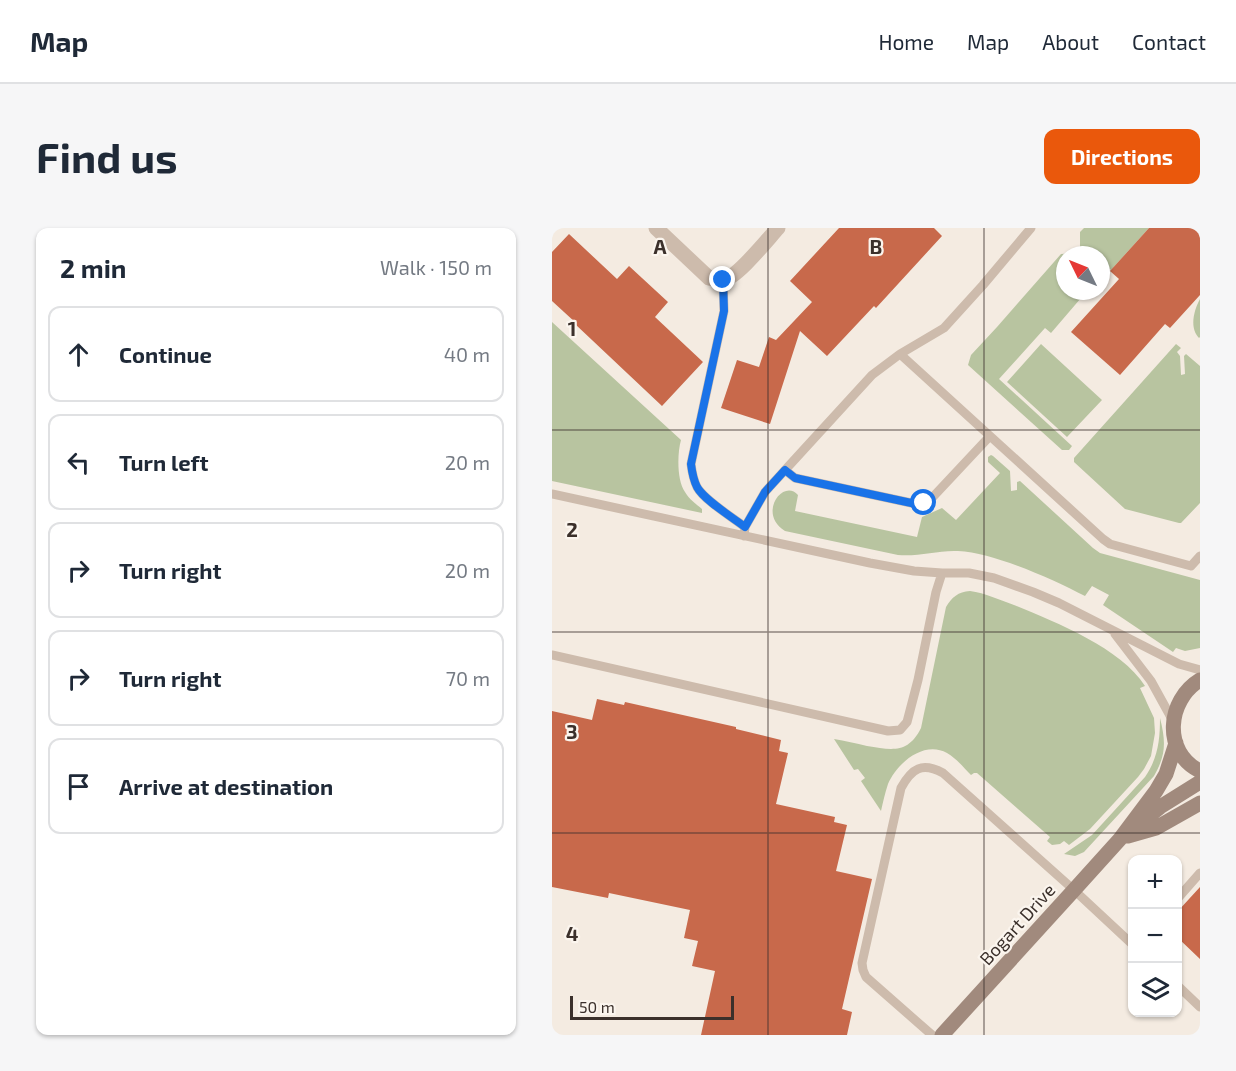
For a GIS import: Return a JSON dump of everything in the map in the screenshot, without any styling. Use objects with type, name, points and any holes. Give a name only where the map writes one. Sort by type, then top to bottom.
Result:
[{"type":"street","points":[[656,228],[709,278],[715,280],[729,278],[778,228]]},
{"type":"street","points":[[1200,680],[1188,688],[1181,698],[1175,709],[1173,721],[1176,743],[1184,757],[1200,771]]},
{"type":"street","name":"Bogart Drive","points":[[942,1035],[1120,838],[1156,791],[1166,774],[1176,743]]},
{"type":"street","name":"Bogart Drive","points":[[1120,838],[1160,807],[1200,782]]},
{"type":"street","points":[[1120,838],[1156,828],[1200,803]]},
{"type":"lane","points":[[744,531],[765,492],[872,375],[900,354],[944,328],[1031,228]]},
{"type":"lane","points":[[729,278],[691,464],[698,489],[744,531]]},
{"type":"lane","points":[[900,354],[1110,544],[1191,566],[1200,556]]},
{"type":"lane","points":[[785,470],[795,478],[916,504],[924,503],[931,499],[990,436]]},
{"type":"lane","points":[[552,494],[744,531],[870,563],[914,571],[969,573],[994,578],[1059,603],[1179,664],[1200,670]]},
{"type":"lane","points":[[552,656],[888,731],[900,730],[907,722],[942,573]]},
{"type":"lane","points":[[1114,632],[1151,681],[1173,721]]},
{"type":"lane","points":[[932,1035],[866,977],[862,963],[901,788],[907,777],[915,770],[926,766],[944,773],[1128,940]]},
{"type":"lane","points":[[1182,893],[1200,873]]},
{"type":"lane","points":[[1182,990],[1200,1007]]},
{"type":"green space","points":[[1084,228],[1149,228],[1111,270],[1110,246],[1080,246],[1080,232]]},
{"type":"green space","points":[[1056,260],[1056,300],[1079,300],[1051,333],[1045,328],[999,379],[1072,446],[1069,450],[1062,450],[968,365],[971,355]]},
{"type":"green space","points":[[1200,299],[1200,337],[1199,338],[1193,324]]},
{"type":"green space","points":[[552,322],[681,440],[678,460],[680,481],[687,495],[702,509],[702,513],[552,481]]},
{"type":"green space","points":[[1041,344],[1102,400],[1067,437],[1007,382]]},
{"type":"green space","points":[[1176,344],[1181,348],[1177,352],[1180,356],[1181,375],[1185,374],[1184,356],[1186,354],[1200,366],[1200,503],[1181,523],[1125,509],[1074,462],[1074,458]]},
{"type":"green space","points":[[991,455],[1010,471],[1011,491],[1017,490],[1017,482],[1020,481],[1100,553],[1200,580],[1200,648],[1185,651],[1176,648],[1173,652],[1103,605],[1109,595],[1092,586],[1085,596],[1023,568],[973,553],[950,551],[898,555],[785,531],[777,524],[773,516],[775,500],[780,494],[792,491],[798,495],[795,511],[917,537],[922,517],[942,508],[956,520],[1000,473],[988,462],[988,457]]},
{"type":"green space","points":[[970,591],[1014,605],[1086,638],[1120,660],[1145,686],[1140,688],[1154,718],[1155,733],[1151,756],[1138,777],[1090,829],[1069,845],[1064,841],[1052,845],[1047,841],[1050,837],[977,773],[971,775],[954,758],[938,750],[929,749],[912,756],[898,768],[888,784],[881,811],[861,781],[865,778],[858,769],[854,770],[834,739],[884,749],[898,748],[911,742],[921,728],[946,607],[956,596]]},
{"type":"green space","points":[[1160,718],[1164,748],[1154,776],[1084,852],[1075,856],[1064,854],[1092,835],[1145,777],[1153,763],[1157,749]]},
{"type":"building","points":[[839,228],[934,228],[942,236],[876,308],[874,306],[827,356],[800,331],[770,424],[721,408],[737,360],[759,367],[769,337],[776,340],[812,302],[790,281]]},
{"type":"building","points":[[1149,228],[1200,228],[1200,295],[1170,328],[1165,324],[1120,375],[1071,332],[1100,300],[1110,300],[1110,289],[1119,279],[1110,271]]},
{"type":"building","points":[[569,234],[617,279],[629,266],[668,302],[655,317],[703,362],[662,406],[552,301],[552,252]]},
{"type":"building","points":[[597,699],[624,705],[625,702],[736,727],[736,729],[781,740],[779,751],[788,753],[776,804],[835,817],[834,822],[847,825],[836,871],[872,879],[842,1009],[852,1012],[847,1035],[701,1035],[715,971],[692,966],[698,941],[684,938],[690,910],[609,893],[608,898],[552,887],[552,711],[592,720]]},
{"type":"building","points":[[1200,887],[1200,959],[1182,942],[1182,907]]},
{"type":"route","points":[[723,280],[724,311],[691,464],[698,489],[745,527],[765,492],[785,470],[795,478],[916,504],[924,503]]}]
